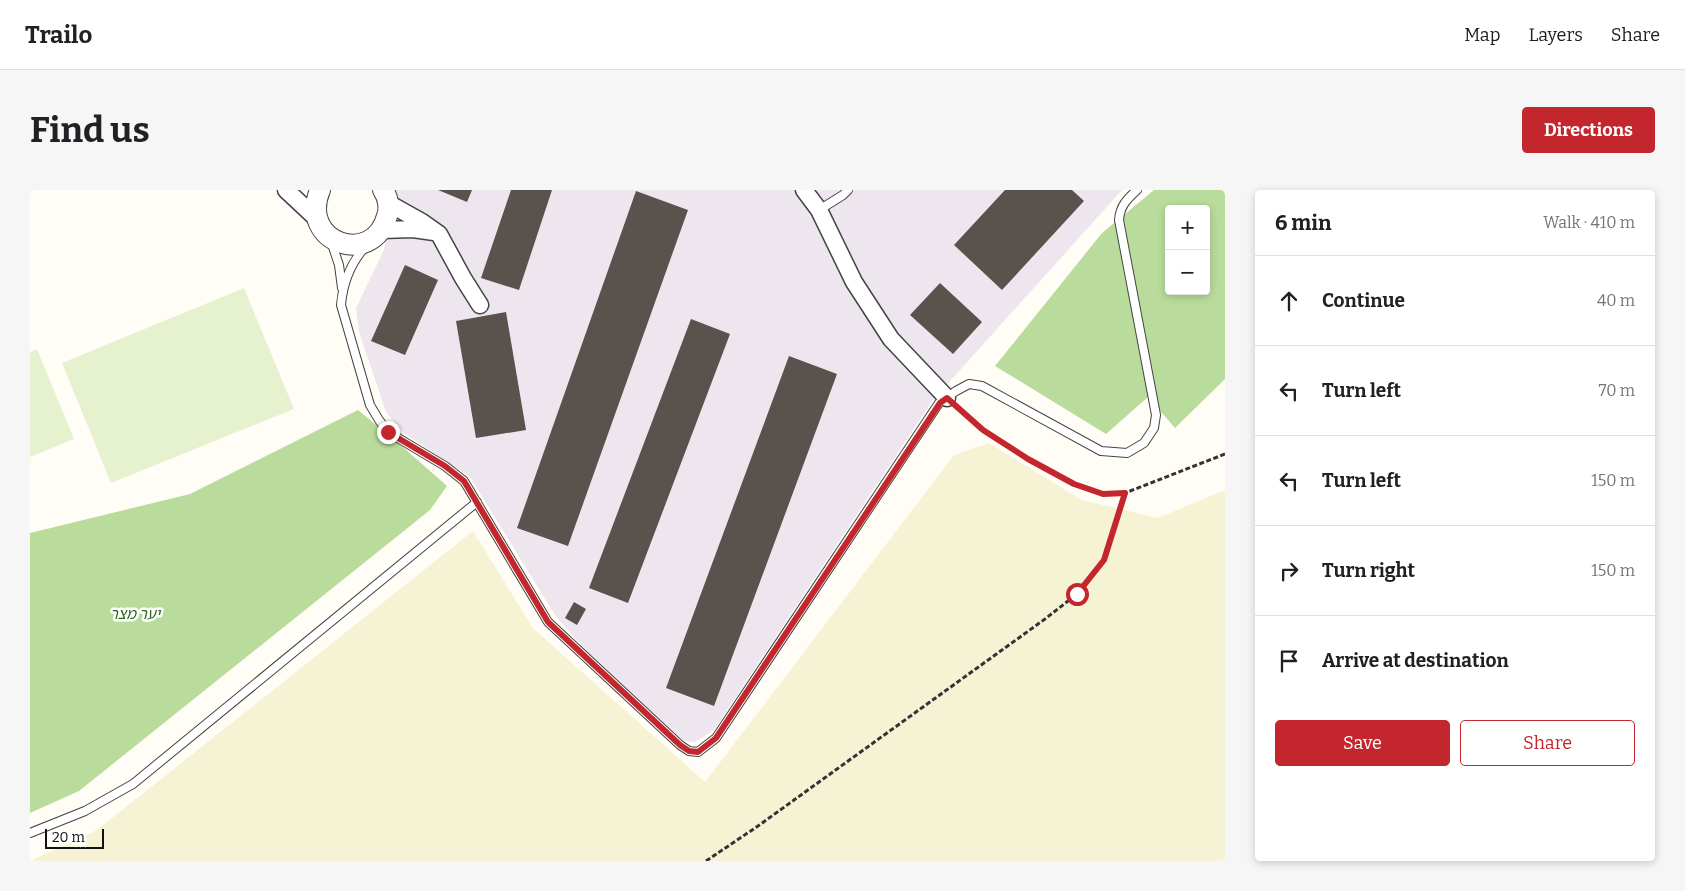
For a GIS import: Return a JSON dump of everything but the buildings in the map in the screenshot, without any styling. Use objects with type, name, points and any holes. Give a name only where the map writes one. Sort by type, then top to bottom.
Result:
[{"type":"street","points":[[286,190],[316,219],[330,238],[346,245],[356,245],[377,234],[418,229],[439,234]]},
{"type":"street","points":[[316,219],[316,199],[320,190]]},
{"type":"street","points":[[804,190],[819,210],[854,282],[891,339],[947,398]]},
{"type":"street","points":[[385,194],[439,234],[480,305]]},
{"type":"street","points":[[377,234],[388,213],[385,194]]},
{"type":"lane","points":[[819,210],[848,190]]},
{"type":"lane","points":[[330,238],[339,265],[342,290],[341,304],[345,323],[370,405],[379,420],[388,432],[445,466],[464,481],[548,622],[680,745],[689,751],[698,752],[716,738],[940,403],[947,398],[969,384],[982,386],[1101,451],[1127,453],[1144,443],[1154,428],[1156,415],[1119,220],[1120,211],[1127,199],[1137,190]]},
{"type":"lane","points":[[342,290],[352,264],[377,234]]},
{"type":"lane","points":[[30,833],[85,811],[134,784],[477,502]]},
{"type":"path","points":[[947,398],[983,430],[1028,459],[1074,484],[1103,494],[1125,493],[1225,454]]},
{"type":"path","points":[[706,861],[758,826],[1077,594],[1104,560],[1125,493]]},
{"type":"shaded area","points":[[394,190],[1122,190],[933,400],[714,730],[695,742],[684,741],[594,660],[555,615],[470,477],[404,433],[386,412],[359,332],[356,308],[384,250]]},
{"type":"shaded area","points":[[989,443],[1082,500],[1158,518],[1225,490],[1225,861],[30,861],[97,830],[473,531],[533,628],[705,782],[954,455]]},
{"type":"green space","points":[[1154,190],[1225,190],[1225,379],[1175,428],[1148,397],[1106,434],[995,366],[1102,233]]},
{"type":"green space","points":[[244,288],[294,409],[111,483],[62,363]]},
{"type":"green space","points":[[37,349],[74,439],[30,457],[30,352]]},
{"type":"green space","name":"יער מצר","points":[[358,410],[447,486],[430,510],[79,791],[30,813],[30,533],[190,494]]},
{"type":"route","points":[[388,432],[445,466],[464,481],[548,622],[680,745],[689,751],[698,752],[716,738],[940,403],[947,398],[983,430],[1028,459],[1074,484],[1103,494],[1125,493],[1104,560],[1077,594]]}]
